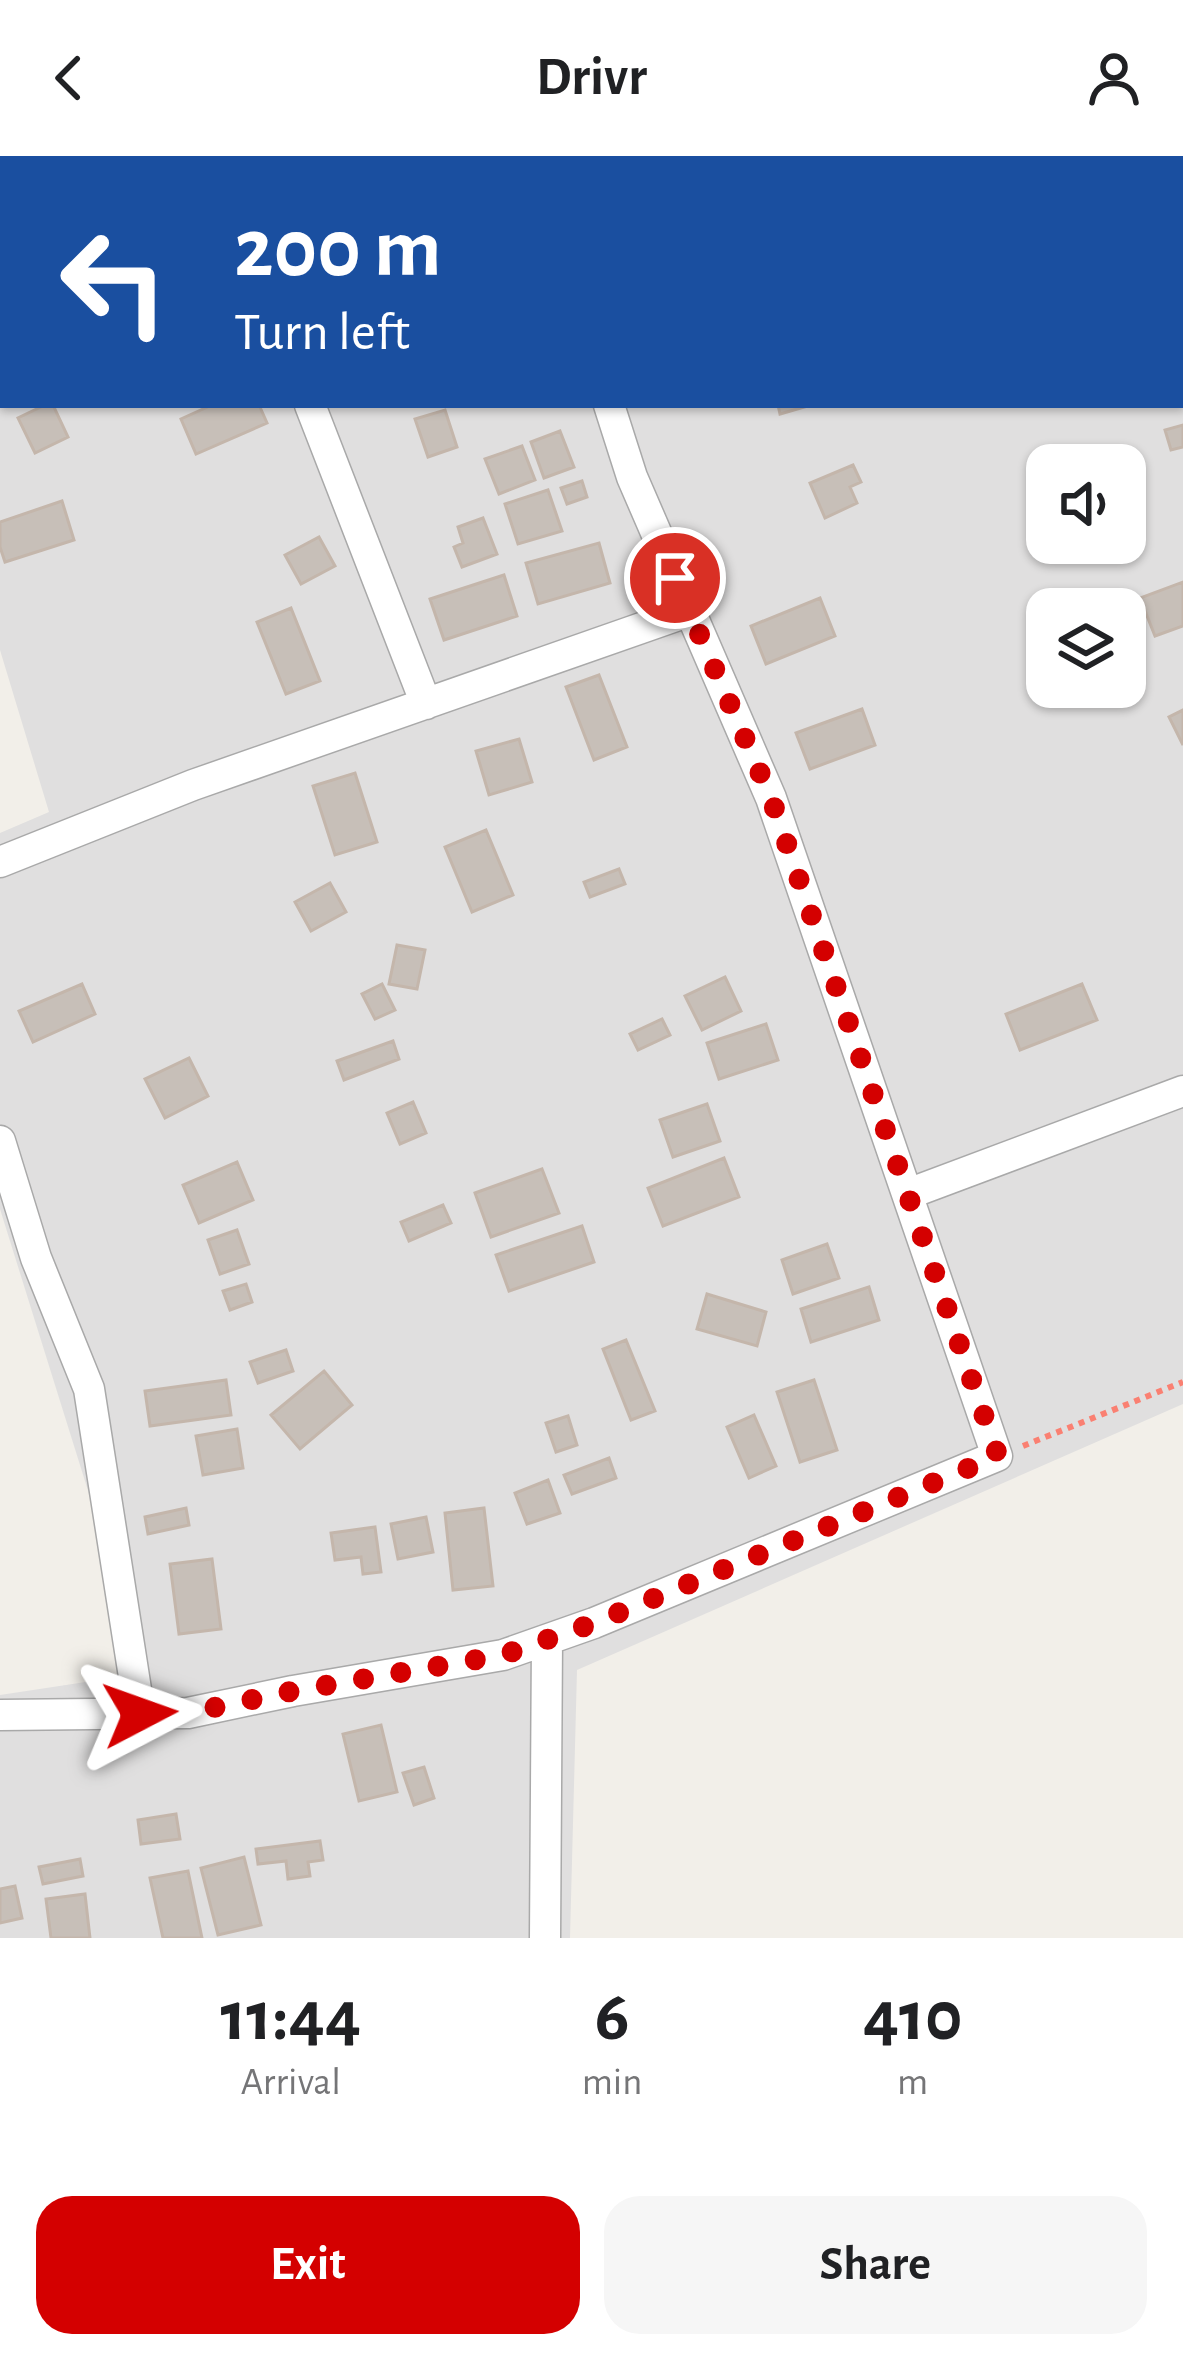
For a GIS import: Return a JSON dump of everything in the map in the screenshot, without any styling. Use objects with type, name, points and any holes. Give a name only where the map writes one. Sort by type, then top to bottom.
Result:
[{"type":"street","points":[[311,408],[426,704]]},
{"type":"street","points":[[0,1715],[188,1713],[503,1655],[594,1623],[998,1456],[771,798],[632,477],[610,408]]},
{"type":"street","points":[[0,862],[193,785],[690,611]]},
{"type":"street","points":[[908,1194],[1183,1090]]},
{"type":"street","points":[[0,1142],[36,1258],[89,1390],[140,1714]]},
{"type":"street","points":[[545,1938],[547,1640]]},
{"type":"path","points":[[998,1456],[1183,1382]]},
{"type":"shaded area","points":[[0,408],[1183,408],[1183,1404],[577,1670],[570,1938],[0,1938],[0,1695],[145,1673],[0,1209],[0,833],[49,812],[0,650]]},
{"type":"building","points":[[39,408],[54,408],[68,437],[35,453],[18,418]]},
{"type":"building","points":[[205,408],[260,408],[267,423],[196,454],[181,419]]},
{"type":"building","points":[[445,410],[457,447],[428,457],[415,419]]},
{"type":"building","points":[[1183,425],[1183,447],[1171,450],[1165,430]]},
{"type":"building","points":[[560,431],[574,467],[544,478],[531,442]]},
{"type":"building","points":[[522,446],[535,480],[499,494],[485,459]]},
{"type":"building","points":[[853,465],[861,482],[850,487],[857,503],[825,518],[810,483]]},
{"type":"building","points":[[582,481],[587,497],[567,504],[561,488]]},
{"type":"building","points":[[548,490],[562,531],[518,544],[505,504]]},
{"type":"building","points":[[62,501],[74,540],[5,562],[0,522]]},
{"type":"building","points":[[483,518],[497,554],[462,567],[454,547],[463,543],[458,527]]},
{"type":"building","points":[[319,537],[335,566],[301,584],[285,555]]},
{"type":"building","points":[[599,543],[610,583],[538,604],[526,563]]},
{"type":"building","points":[[504,575],[517,616],[444,640],[430,599]]},
{"type":"building","points":[[1183,582],[1183,626],[1155,636],[1146,613],[1146,596]]},
{"type":"building","points":[[820,598],[835,636],[766,664],[751,626]]},
{"type":"building","points":[[291,608],[320,681],[286,694],[257,622]]},
{"type":"building","points":[[599,675],[627,747],[594,760],[566,687]]},
{"type":"building","points":[[862,709],[875,745],[810,769],[796,733]]},
{"type":"building","points":[[1183,710],[1183,745],[1169,717]]},
{"type":"building","points":[[519,739],[532,782],[489,795],[476,751]]},
{"type":"building","points":[[355,773],[377,842],[335,855],[313,786]]},
{"type":"building","points":[[486,830],[513,895],[472,912],[445,847]]},
{"type":"building","points":[[619,869],[625,884],[590,897],[584,882]]},
{"type":"building","points":[[330,883],[346,912],[311,931],[295,902]]},
{"type":"building","points":[[397,945],[425,950],[417,989],[389,984]]},
{"type":"building","points":[[725,977],[741,1011],[702,1030],[685,996]]},
{"type":"building","points":[[82,984],[95,1014],[33,1042],[19,1011]]},
{"type":"building","points":[[382,984],[395,1010],[375,1019],[362,994]]},
{"type":"building","points":[[1082,984],[1097,1020],[1020,1050],[1006,1014]]},
{"type":"building","points":[[662,1019],[670,1035],[638,1050],[630,1034]]},
{"type":"building","points":[[766,1024],[778,1060],[719,1079],[707,1043]]},
{"type":"building","points":[[393,1041],[399,1059],[344,1080],[337,1061]]},
{"type":"building","points":[[189,1058],[208,1096],[165,1118],[145,1079]]},
{"type":"building","points":[[413,1102],[426,1133],[400,1144],[387,1113]]},
{"type":"building","points":[[707,1104],[720,1141],[673,1157],[660,1120]]},
{"type":"building","points":[[724,1158],[739,1197],[663,1226],[648,1188]]},
{"type":"building","points":[[237,1162],[253,1200],[199,1223],[183,1185]]},
{"type":"building","points":[[542,1169],[559,1213],[491,1237],[475,1193]]},
{"type":"building","points":[[443,1205],[451,1223],[409,1241],[401,1222]]},
{"type":"building","points":[[582,1226],[594,1262],[509,1291],[496,1255]]},
{"type":"building","points":[[237,1230],[249,1264],[220,1274],[208,1240]]},
{"type":"building","points":[[827,1244],[839,1278],[793,1294],[782,1260]]},
{"type":"building","points":[[246,1284],[252,1302],[230,1310],[223,1291]]},
{"type":"building","points":[[869,1287],[879,1320],[811,1342],[801,1309]]},
{"type":"building","points":[[707,1294],[766,1312],[757,1346],[697,1329]]},
{"type":"building","points":[[626,1340],[655,1411],[631,1420],[603,1349]]},
{"type":"building","points":[[286,1350],[293,1371],[258,1383],[250,1362]]},
{"type":"building","points":[[324,1371],[352,1405],[300,1449],[271,1415]]},
{"type":"building","points":[[226,1380],[231,1415],[150,1426],[145,1391]]},
{"type":"building","points":[[814,1380],[837,1450],[800,1462],[777,1392]]},
{"type":"building","points":[[754,1415],[776,1466],[749,1478],[727,1427]]},
{"type":"building","points":[[568,1416],[577,1445],[556,1452],[546,1423]]},
{"type":"building","points":[[237,1429],[243,1468],[203,1475],[196,1436]]},
{"type":"building","points":[[609,1458],[616,1478],[572,1494],[564,1475]]},
{"type":"building","points":[[548,1480],[560,1513],[527,1524],[515,1493]]},
{"type":"building","points":[[186,1508],[189,1525],[148,1534],[145,1517]]},
{"type":"building","points":[[484,1508],[493,1586],[453,1590],[445,1513]]},
{"type":"building","points":[[426,1517],[433,1552],[398,1559],[391,1524]]},
{"type":"building","points":[[375,1527],[381,1572],[363,1574],[361,1557],[335,1560],[331,1533]]},
{"type":"building","points":[[212,1559],[221,1629],[179,1634],[170,1564]]},
{"type":"building","points":[[381,1725],[397,1792],[359,1801],[343,1734]]},
{"type":"building","points":[[424,1767],[434,1798],[414,1805],[403,1773]]},
{"type":"building","points":[[176,1814],[180,1839],[141,1844],[138,1820]]},
{"type":"building","points":[[320,1841],[323,1860],[308,1862],[310,1876],[288,1879],[286,1861],[258,1864],[256,1849]]},
{"type":"building","points":[[244,1857],[261,1925],[218,1935],[201,1868]]},
{"type":"building","points":[[80,1859],[83,1876],[43,1884],[39,1867]]},
{"type":"building","points":[[188,1871],[202,1938],[163,1938],[150,1878]]},
{"type":"building","points":[[15,1886],[22,1918],[0,1923],[0,1889]]},
{"type":"building","points":[[85,1894],[90,1938],[51,1938],[46,1899]]},
{"type":"route","points":[[140,1714],[188,1713],[503,1655],[594,1623],[998,1456],[771,798],[675,578]]}]
